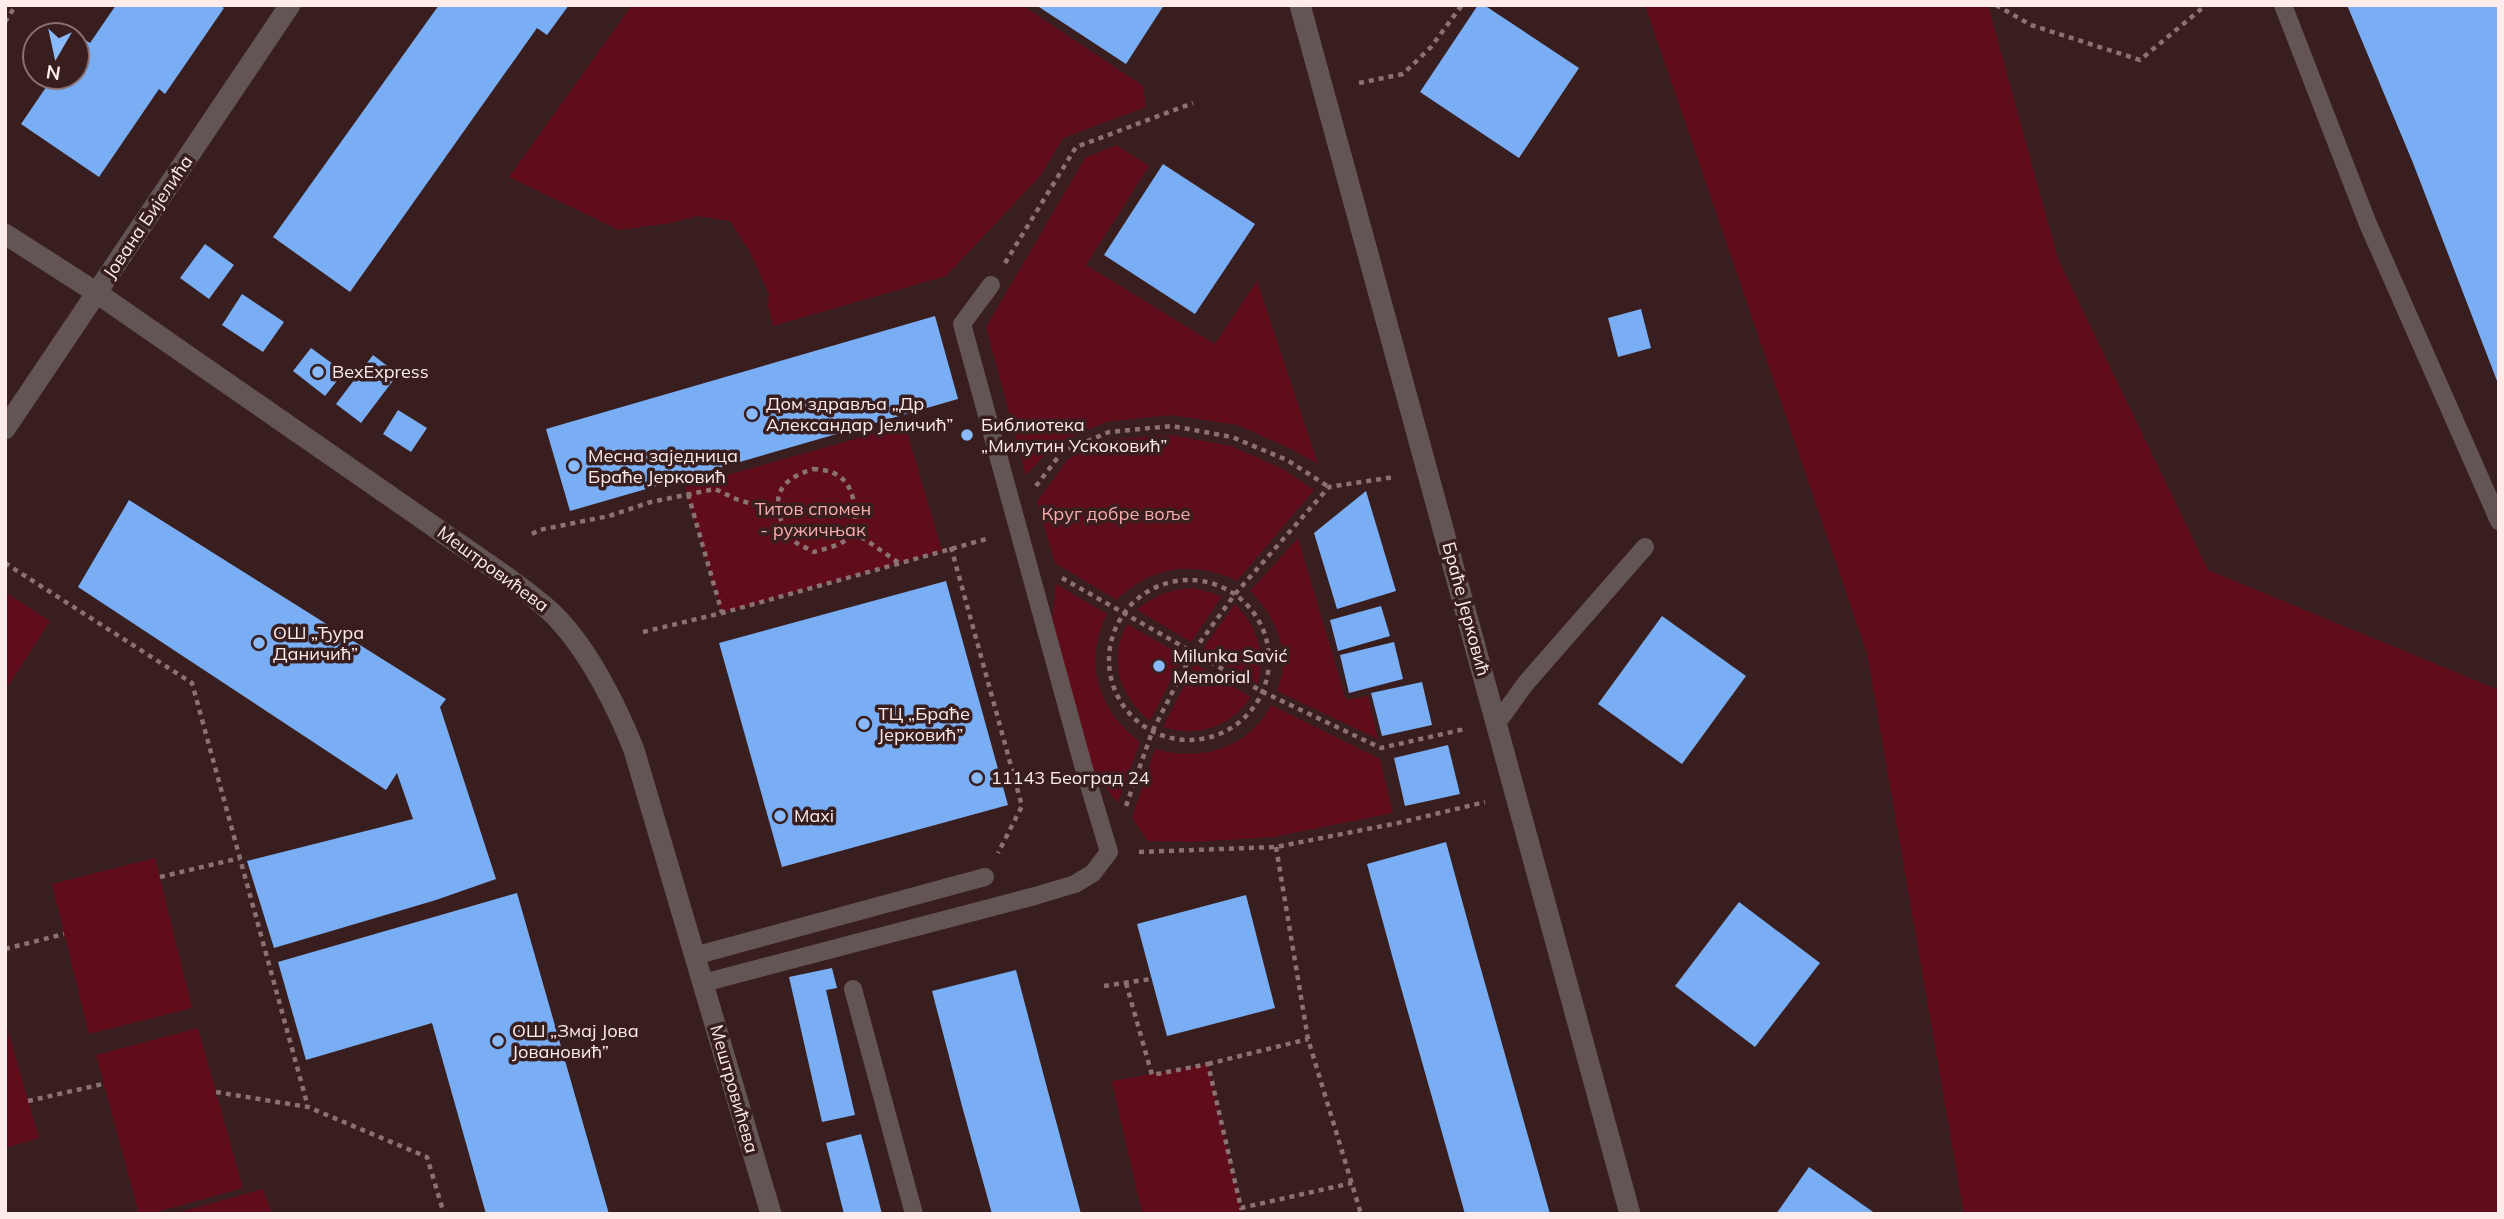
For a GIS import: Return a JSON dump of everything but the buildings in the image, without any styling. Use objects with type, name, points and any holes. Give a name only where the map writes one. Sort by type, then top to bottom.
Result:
[{"type":"street","name":"Јована Бијелића","points":[[5,429],[290,5]]},
{"type":"street","name":"Браће Јерковић","points":[[1300,5],[1630,1214]]},
{"type":"street","name":"Мештровићева","points":[[5,234],[96,293],[508,578],[556,617],[572,635],[625,726],[635,750],[771,1214]]},
{"type":"lane","points":[[2283,5],[2368,224],[2499,522]]},
{"type":"lane","points":[[703,983],[1035,897],[1075,884],[1093,873],[1109,852],[962,324],[991,285]]},
{"type":"lane","points":[[1497,723],[1526,683],[1645,547]]},
{"type":"lane","points":[[694,956],[985,877]]},
{"type":"lane","points":[[853,989],[914,1214]]},
{"type":"path","points":[[5,22],[16,5]]},
{"type":"path","points":[[1359,83],[1403,74],[1432,47],[1462,5]]},
{"type":"path","points":[[1996,5],[2031,26],[2140,60],[2206,5]]},
{"type":"path","points":[[991,285],[1076,147],[1193,103]]},
{"type":"path","points":[[643,632],[722,614],[899,563],[1018,523],[1038,482],[1062,452],[1109,432],[1172,426],[1232,437],[1287,460],[1329,487]]},
{"type":"path","points":[[813,469],[824,469],[843,478],[850,486],[856,518],[853,531],[838,545],[814,552],[793,541],[783,528],[778,512],[780,488],[792,477],[813,469]]},
{"type":"path","points":[[1394,477],[1329,487],[1236,594],[1194,652],[1152,732],[1109,852],[1193,852],[1276,847],[1485,802]]},
{"type":"path","points":[[532,534],[539,530],[610,516],[651,502],[715,489],[736,499],[778,512]]},
{"type":"path","points":[[688,494],[722,614]]},
{"type":"path","points":[[853,531],[899,563]]},
{"type":"path","points":[[951,547],[1022,806],[985,877]]},
{"type":"path","points":[[1027,558],[1263,692],[1381,748],[1465,729]]},
{"type":"path","points":[[5,563],[192,683],[308,1107]]},
{"type":"path","points":[[1196,580],[1216,584],[1236,594],[1251,609],[1262,626],[1269,647],[1269,668],[1263,692],[1245,718],[1215,737],[1180,740],[1152,732],[1127,712],[1116,695],[1109,675],[1108,654],[1113,633],[1123,612],[1154,587],[1174,581],[1196,580]]},
{"type":"path","points":[[1276,847],[1308,1039],[1361,1214]]},
{"type":"path","points":[[160,877],[240,858]]},
{"type":"path","points":[[5,949],[64,934]]},
{"type":"path","points":[[1104,986],[1151,979]]},
{"type":"path","points":[[1126,983],[1152,1075],[1308,1039]]},
{"type":"path","points":[[1208,1064],[1241,1208],[1352,1183]]},
{"type":"path","points":[[28,1101],[103,1084]]},
{"type":"path","points":[[216,1092],[308,1107],[427,1157],[444,1214]]},
{"type":"green space","points":[[632,5],[1022,5],[1143,86],[1146,107],[1063,138],[1041,175],[946,276],[773,326],[768,305],[769,294],[750,252],[730,221],[697,216],[670,223],[619,230],[509,177]]},
{"type":"green space","points":[[1645,5],[1988,5],[2058,259],[2208,570],[2499,690],[2499,1214],[1964,1214],[1867,653]]},
{"type":"green space","points":[[1116,145],[1149,166],[1086,265],[1215,344],[1257,281],[1318,464],[1238,425],[1171,415],[1106,422],[1055,444],[1026,475],[986,327],[1085,158]]},
{"type":"green space","name":"Титов спомен - ружичњак","points":[[905,425],[942,551],[722,613],[685,487]]},
{"type":"green space","name":"Круг добре воље","points":[[1171,435],[1231,446],[1283,469],[1314,490],[1237,581],[1205,570],[1174,570],[1144,580],[1117,600],[1055,563],[1037,502],[1068,459],[1110,440]]},
{"type":"green space","points":[[1298,538],[1346,700],[1368,696],[1378,739],[1277,691],[1283,664],[1279,637],[1267,612],[1250,591]]},
{"type":"green space","points":[[1056,584],[1107,614],[1096,650],[1099,684],[1114,716],[1140,742],[1118,803],[1096,776],[1086,755],[1052,618]]},
{"type":"green space","points":[[1194,588],[1222,596],[1191,642],[1137,610],[1163,594]]},
{"type":"green space","points":[[5,592],[50,621],[5,691]]},
{"type":"green space","points":[[1235,604],[1249,622],[1258,641],[1261,661],[1258,684],[1201,651]]},
{"type":"green space","points":[[1127,624],[1183,656],[1150,721],[1131,700],[1120,677],[1118,651]]},
{"type":"green space","points":[[1195,664],[1251,697],[1233,716],[1213,727],[1189,731],[1163,727]]},
{"type":"green space","points":[[1271,705],[1380,759],[1393,813],[1273,837],[1193,842],[1148,841],[1132,818],[1155,749],[1189,754],[1222,748],[1250,732],[1262,720]]},
{"type":"green space","points":[[155,858],[192,1008],[89,1034],[52,884]]},
{"type":"green space","points":[[5,1021],[39,1138],[5,1148]]},
{"type":"green space","points":[[198,1028],[243,1188],[150,1214],[139,1214],[96,1055]]},
{"type":"green space","points":[[1208,1064],[1242,1214],[1142,1214],[1112,1081]]},
{"type":"green space","points":[[263,1189],[272,1214],[173,1214]]},
{"type":"place","name":"BexExpress","points":[[318,372]]},
{"type":"place","name":"Дом здравља „Др Александар Јеличић”","points":[[752,414]]},
{"type":"place","name":"Библиотека „Милутин Ускоковић”","points":[[967,435]]},
{"type":"place","name":"Месна заједница Браће Јерковић","points":[[574,466]]},
{"type":"place","name":"ОШ „Ђура Даничић”","points":[[259,643]]},
{"type":"place","name":"Milunka Savić Memorial","points":[[1159,666]]},
{"type":"place","name":"ТЦ „Браће Јерковић”","points":[[864,724]]},
{"type":"place","name":"11143 Београд 24","points":[[977,778]]},
{"type":"place","name":"Maxi","points":[[780,816]]},
{"type":"place","name":"ОШ „Змај Јова Јовановић”","points":[[498,1041]]}]
